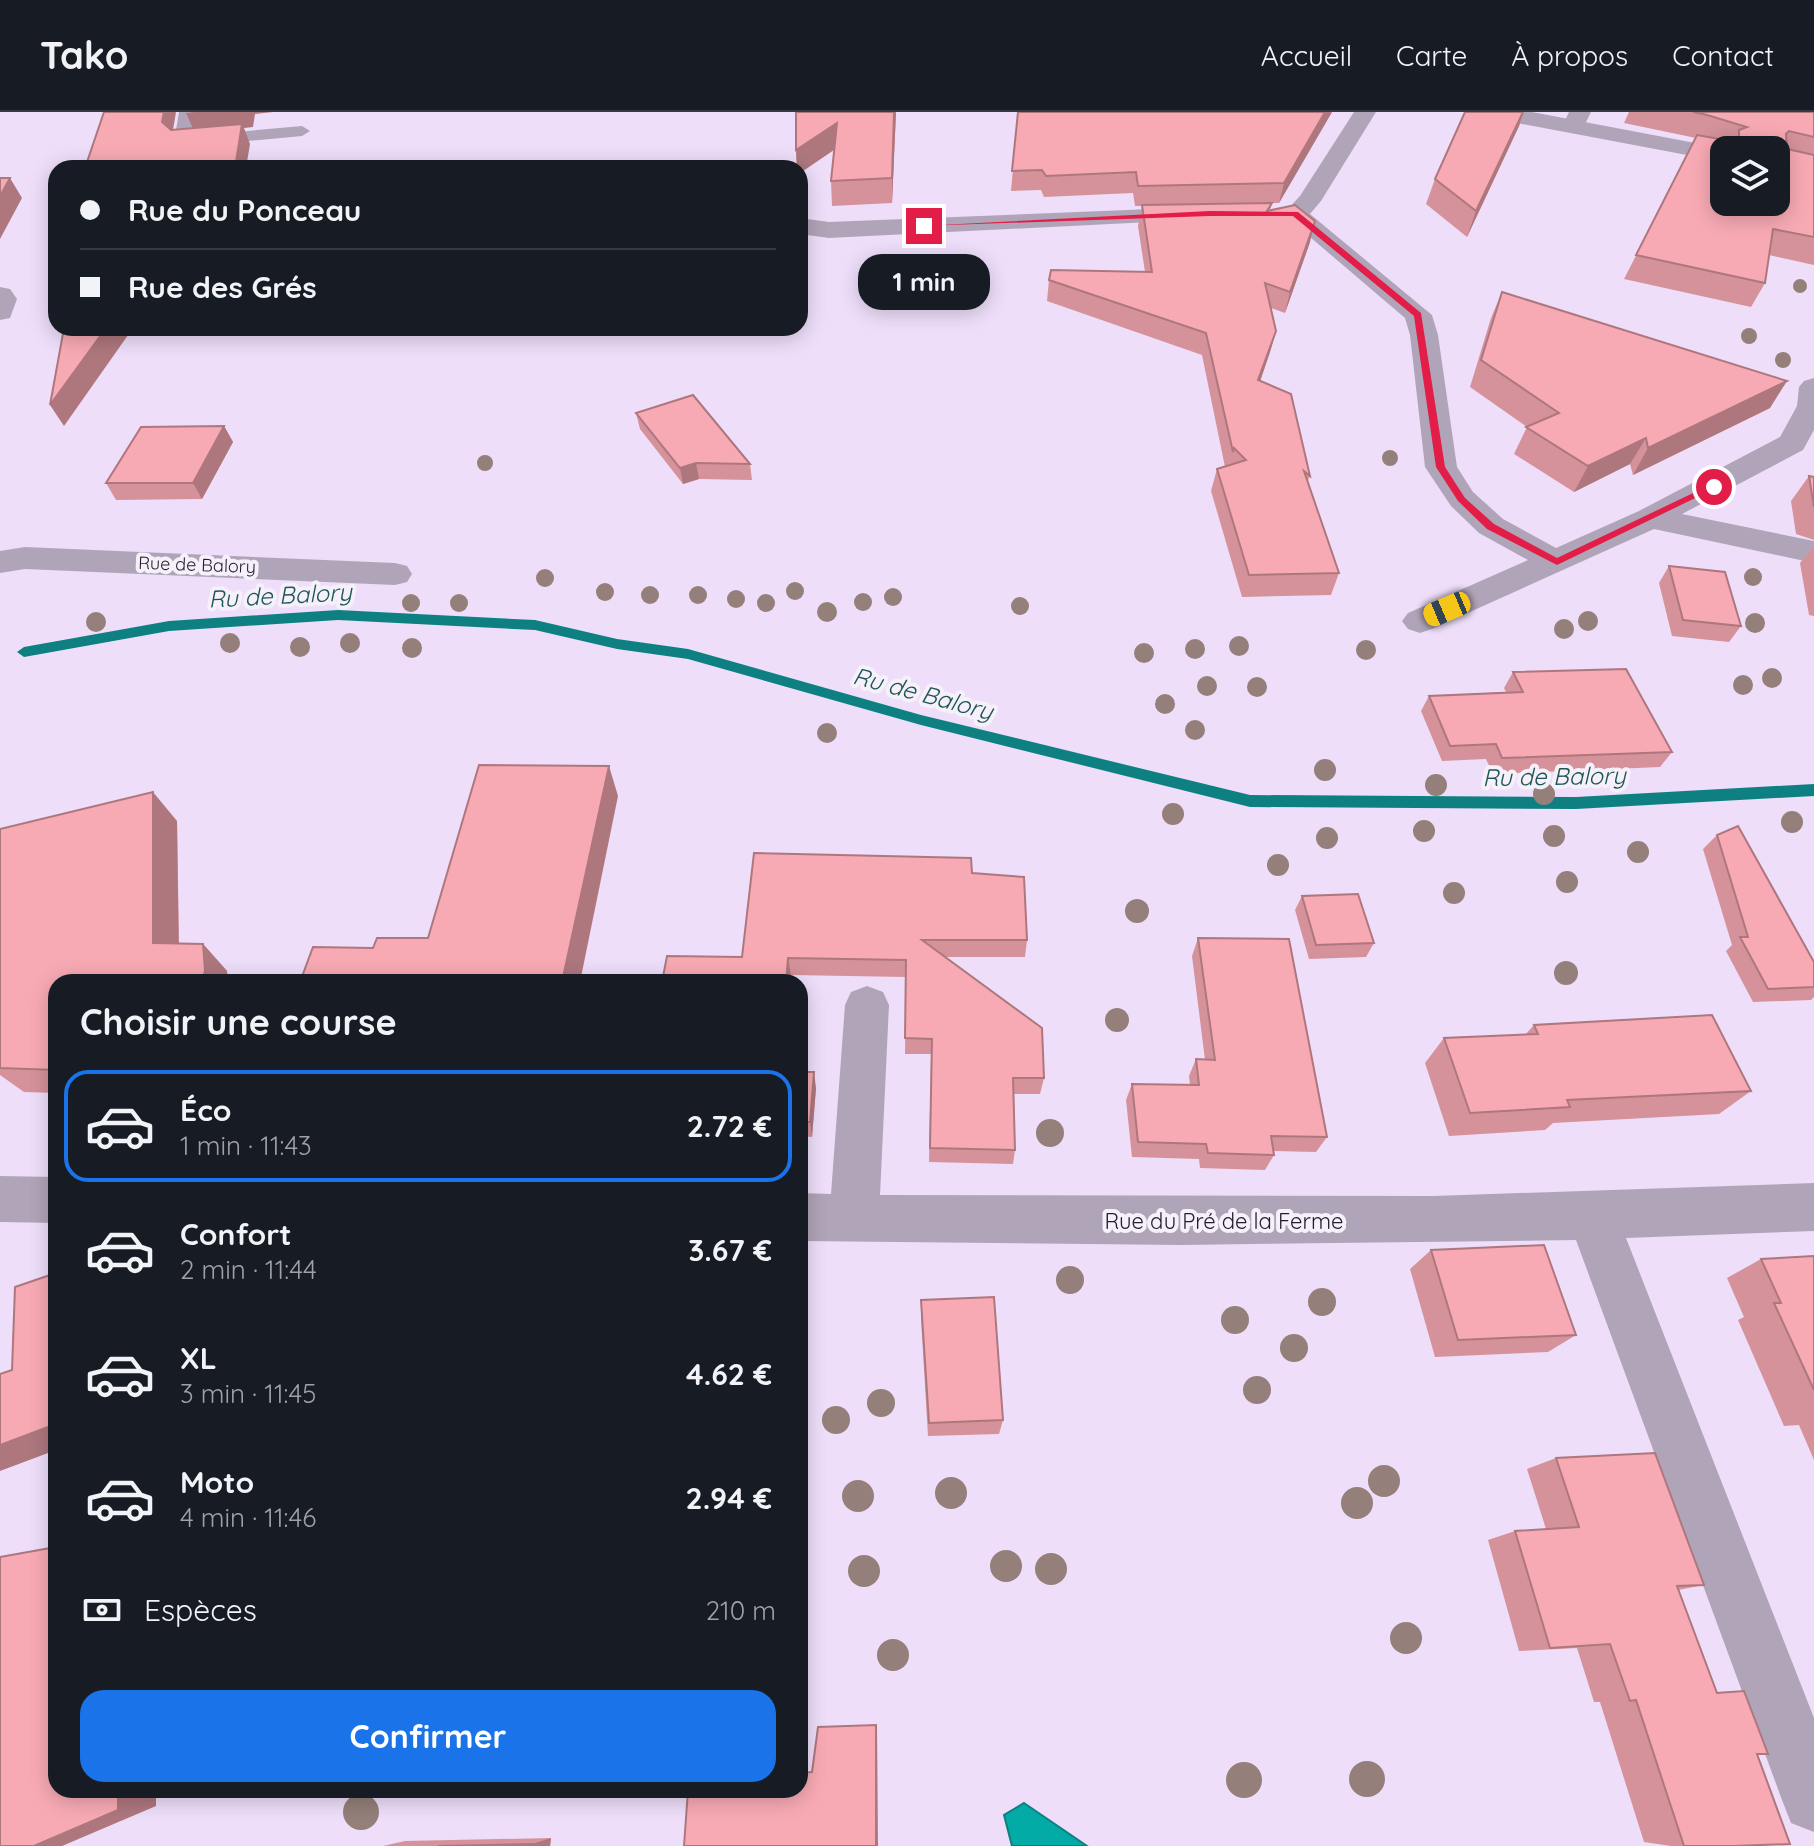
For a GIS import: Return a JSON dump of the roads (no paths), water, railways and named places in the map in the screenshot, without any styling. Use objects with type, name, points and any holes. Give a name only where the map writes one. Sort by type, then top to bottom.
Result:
[{"type":"street","points":[[1295,214],[1309,201],[1365,112]]},
{"type":"street","points":[[1496,112],[1576,120],[1710,152]]},
{"type":"street","points":[[808,227],[829,230],[1224,213]]},
{"type":"street","points":[[1267,214],[1295,214],[1418,315],[1441,467],[1462,499],[1491,526],[1557,562]]},
{"type":"street","points":[[0,295],[3,299],[0,312]]},
{"type":"street","points":[[1420,621],[1651,518],[1792,443],[1812,406],[1814,387]]},
{"type":"street","points":[[1651,518],[1814,552]]},
{"type":"street","name":"Rue de Balory","points":[[0,562],[25,558],[395,574]]},
{"type":"street","points":[[854,1218],[867,1005]]},
{"type":"street","points":[[0,1199],[48,1200]]},
{"type":"street","name":"Rue du Pré de la Ferme","points":[[808,1217],[1320,1223],[1593,1218],[1814,1207]]},
{"type":"street","points":[[1593,1218],[1814,1800]]},
{"type":"lane","points":[[187,112],[182,142],[302,131]]},
{"type":"waterway","name":"Ru de Balory","points":[[24,652],[169,626],[338,615],[535,625],[617,644],[688,654],[921,720],[1250,801],[1576,803],[1814,790]]}]
